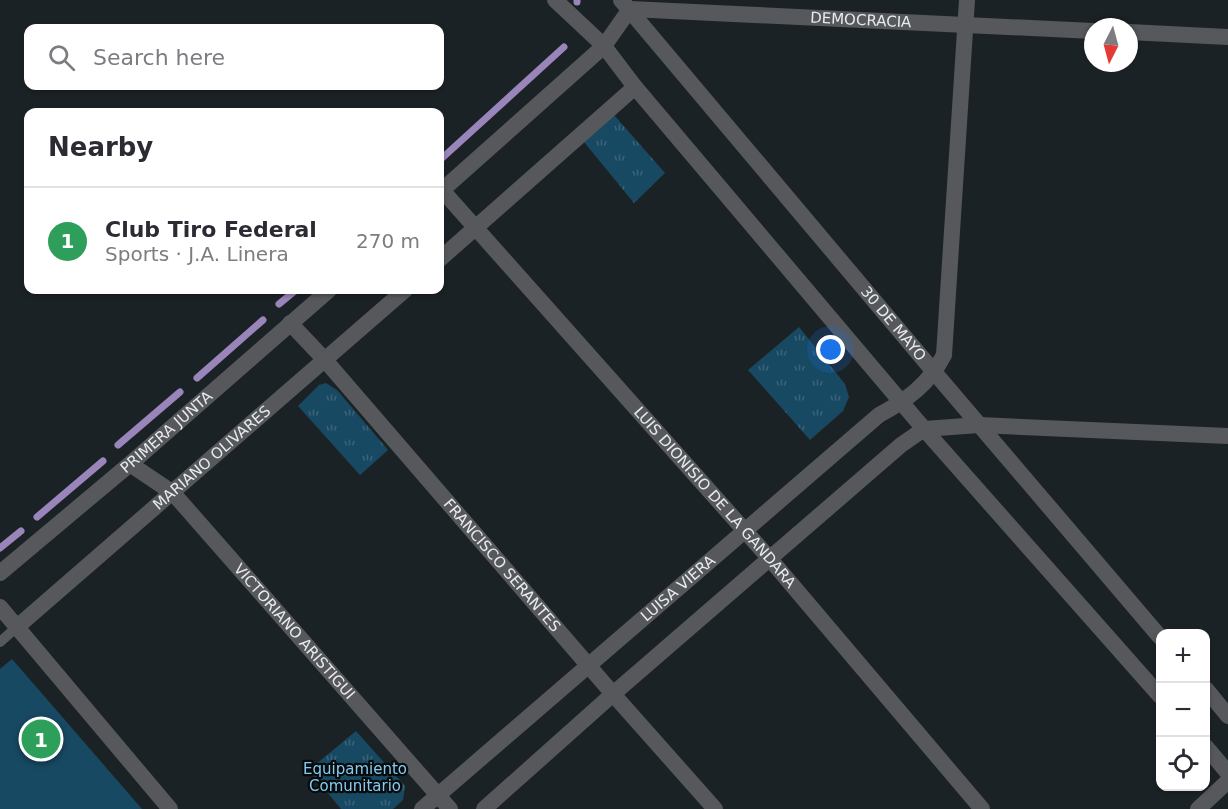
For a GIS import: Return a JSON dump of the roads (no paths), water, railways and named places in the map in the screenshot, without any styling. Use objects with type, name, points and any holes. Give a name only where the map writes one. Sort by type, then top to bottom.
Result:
[{"type":"street","points":[[555,0],[604,46],[635,87],[924,429],[1156,690]]},
{"type":"street","points":[[935,373],[944,355],[967,0]]},
{"type":"street","points":[[444,188],[604,46],[626,5]]},
{"type":"street","name":"DEMOCRACIA","points":[[626,5],[1084,30]]},
{"type":"street","name":"30 DE MAYO","points":[[626,5],[935,373],[1156,631]]},
{"type":"street","points":[[1138,33],[1228,38]]},
{"type":"street","points":[[444,255],[635,87]]},
{"type":"street","name":"LUIS DIONISIO DE LA GANDARA","points":[[444,194],[770,559],[982,809]]},
{"type":"street","name":"PRIMERA JUNTA","points":[[0,573],[130,464],[324,294]]},
{"type":"street","name":"MARIANO OLIVARES","points":[[17,627],[400,294]]},
{"type":"street","name":"FRANCISCO SERANTES","points":[[290,323],[325,360],[613,694],[716,809]]},
{"type":"street","name":"LUISA VIERA","points":[[422,809],[879,415],[902,403],[935,373]]},
{"type":"street","points":[[484,809],[613,694],[901,445],[924,429],[979,424],[1228,436]]},
{"type":"street","name":"VICTORIANO ARISTIGUI","points":[[130,464],[173,493],[450,809]]},
{"type":"street","points":[[0,607],[170,809]]},
{"type":"street","points":[[1210,694],[1228,716]]},
{"type":"street","points":[[1210,752],[1228,773]]},
{"type":"street","points":[[1198,809],[1228,781]]},
{"type":"lane","points":[[0,642],[17,627]]},
{"type":"waterway","points":[[444,156],[564,47]]},
{"type":"waterway","points":[[279,304],[291,294]]},
{"type":"waterway","points":[[197,378],[263,320]]},
{"type":"waterway","points":[[118,445],[180,392]]},
{"type":"waterway","points":[[37,517],[103,461]]},
{"type":"waterway","points":[[0,548],[21,531]]},
{"type":"place","name":"Club Tiro Federal","points":[[41,739]]},
{"type":"park label","name":"Equipamiento Comunitario","points":[[355,778]]}]
